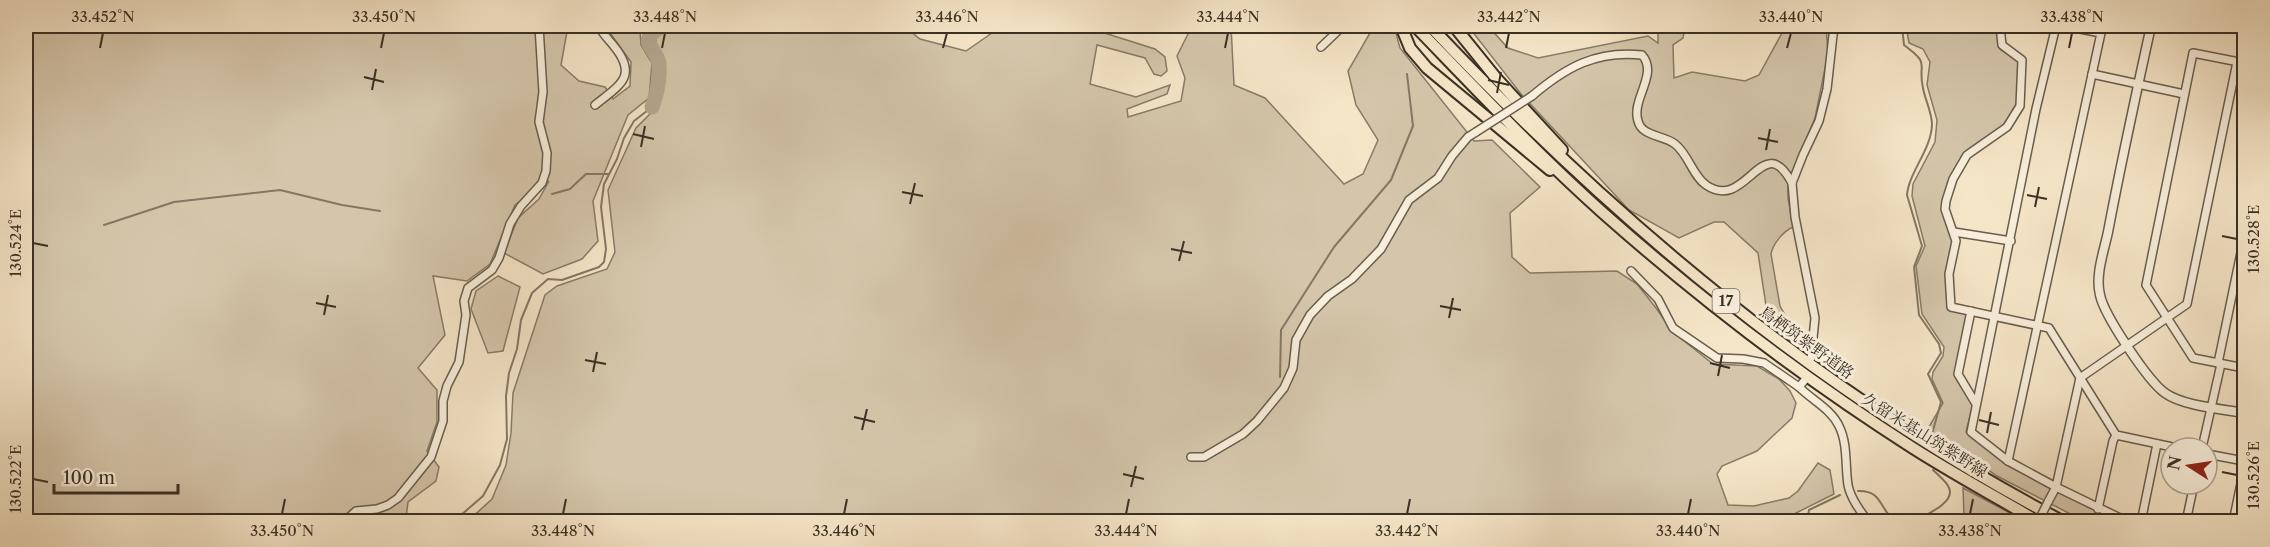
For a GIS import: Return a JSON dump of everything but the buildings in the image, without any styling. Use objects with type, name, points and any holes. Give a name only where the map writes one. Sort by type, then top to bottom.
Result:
[{"type":"main road","name":"17","points":[[1401,26],[1410,48],[1427,68],[1536,161],[1581,193]]},
{"type":"main road","name":"17","points":[[1415,26],[1581,193]]},
{"type":"main road","name":"鳥栖筑紫野道路","points":[[1430,26],[1592,187],[1668,253],[1778,342],[1909,433],[2064,522]]},
{"type":"main road","name":"17","points":[[1454,26],[1496,78],[1592,187]]},
{"type":"main road","name":"久留米基山筑紫野線","points":[[1581,193],[1712,305],[1822,387],[1913,448],[2038,522]]},
{"type":"street","points":[[344,522],[356,511],[388,505],[398,498],[431,457],[443,421],[443,400],[447,386],[459,362],[466,315],[464,301],[468,288],[492,270],[499,258],[510,224],[521,206],[542,183],[546,171],[547,153],[539,123],[543,92],[539,26]]},
{"type":"street","points":[[595,105],[622,84],[626,75],[621,55],[599,26]]},
{"type":"street","points":[[1321,46],[1343,26]]},
{"type":"street","points":[[1792,183],[1819,121],[1827,89],[1834,26]]},
{"type":"street","points":[[2000,26],[2002,45],[2022,60],[2020,106],[2007,127],[1967,155],[1953,178],[1945,209],[1956,242],[1949,274],[1951,307],[1971,311],[1995,316],[2038,325],[2049,328],[2116,435],[2157,444],[2140,522],[2120,518],[2098,509],[2056,487],[2008,461],[1971,432],[1976,404],[1995,316],[2011,242],[2036,109],[2056,26]]},
{"type":"street","points":[[2008,461],[2100,33],[2065,26]]},
{"type":"street","points":[[2151,26],[2099,281],[2099,294],[2127,344],[2153,382],[2164,393],[2182,401],[2244,413]]},
{"type":"street","points":[[2222,26],[2244,30]]},
{"type":"street","points":[[2038,522],[2056,487],[2080,378],[2127,344],[2168,318],[2187,304],[2240,62],[2193,53],[2146,285],[2168,318],[2193,358],[2244,368]]},
{"type":"street","points":[[1191,457],[1204,457],[1243,434],[1257,421],[1284,388],[1293,368],[1296,340],[1310,315],[1328,296],[1352,279],[1381,249],[1409,200],[1438,178],[1468,136],[1533,96],[1571,67],[1611,54],[1642,55],[1647,61],[1648,68],[1640,95],[1638,120],[1641,128],[1673,142],[1682,150],[1702,182],[1725,192],[1734,190],[1758,168],[1768,165],[1778,166],[1785,171],[1792,183],[1795,217],[1815,318],[1811,358]]},
{"type":"street","points":[[2092,74],[2184,94]]},
{"type":"street","points":[[2020,106],[2036,109]]},
{"type":"street","points":[[1954,232],[2011,242]]},
{"type":"street","points":[[2205,436],[2213,407],[2244,238]]},
{"type":"street","points":[[1631,271],[1658,299],[1673,328],[1717,358],[1764,363],[1831,413],[1840,427],[1845,445],[1848,487],[1868,521]]},
{"type":"street","points":[[1971,311],[1958,374],[1976,404]]},
{"type":"street","points":[[1799,387],[1804,381]]},
{"type":"street","points":[[2098,509],[2116,435]]},
{"type":"street","points":[[2219,457],[2244,462]]},
{"type":"street","points":[[2233,522],[2244,470]]},
{"type":"street","points":[[2186,522],[2191,496]]},
{"type":"street","points":[[1948,522],[1954,522]]},
{"type":"shaded area","points":[[26,26],[568,26],[561,65],[579,81],[605,87],[613,99],[630,86],[631,62],[605,26],[647,26],[640,31],[641,45],[652,63],[649,98],[628,115],[593,201],[598,241],[582,259],[543,274],[504,253],[518,218],[539,199],[549,181],[515,205],[490,264],[467,281],[433,276],[445,335],[418,368],[437,390],[437,422],[427,451],[439,467],[436,481],[408,502],[406,518],[394,522],[26,521]]},
{"type":"shaded area","points":[[671,26],[911,26],[910,31],[920,39],[966,51],[1002,26],[1069,26],[1092,29],[1155,49],[1165,57],[1167,71],[1161,76],[1154,74],[1145,58],[1097,45],[1090,84],[1136,97],[1170,85],[1167,94],[1127,109],[1128,117],[1181,101],[1185,78],[1177,56],[1192,26],[1231,26],[1234,85],[1265,98],[1344,184],[1363,174],[1378,140],[1356,105],[1348,71],[1374,26],[1394,26],[1400,48],[1474,141],[1492,140],[1540,187],[1510,213],[1512,257],[1530,273],[1617,271],[1637,284],[1673,332],[1713,364],[1757,366],[1779,379],[1790,391],[1796,403],[1792,418],[1757,451],[1722,466],[1717,474],[1728,505],[1754,506],[1789,498],[1798,491],[1818,463],[1830,470],[1834,494],[1794,514],[1766,522],[467,522],[492,499],[506,465],[511,433],[513,393],[545,295],[557,286],[607,269],[615,252],[608,190],[636,128],[659,105],[664,59],[655,46],[657,33]]},
{"type":"shaded area","points":[[1468,26],[1488,26],[1508,48],[1538,58],[1648,36],[1658,43],[1658,26],[1685,26],[1683,38],[1673,45],[1674,78],[1692,72],[1745,81],[1759,75],[1782,33],[1782,26],[1826,26],[1828,54],[1815,118],[1788,183],[1793,227],[1779,238],[1771,254],[1780,306],[1789,322],[1790,332],[1807,344],[1805,355],[1781,337],[1767,312],[1758,253],[1724,222],[1714,222],[1679,238],[1629,210],[1521,94]]},
{"type":"shaded area","points":[[1906,26],[1996,26],[2000,49],[2019,62],[2016,107],[2004,125],[1966,154],[1943,205],[1954,241],[1947,273],[1948,309],[1970,314],[1956,374],[1973,404],[1966,432],[2006,462],[2115,521],[2084,521],[1997,476],[1942,437],[1926,432],[1943,403],[1932,379],[1933,372],[1943,356],[1944,347],[1922,314],[1916,266],[1925,246],[1912,196],[1913,184],[1935,142],[1937,120],[1927,85],[1930,62],[1923,49],[1909,43]]},
{"type":"shaded area","points":[[498,276],[520,287],[503,351],[488,353],[471,309],[476,291]]},
{"type":"shaded area","points":[[1963,488],[2025,521],[1976,521],[1964,515]]},
{"type":"waterway","points":[[652,107],[658,86],[659,64],[648,40],[654,31],[663,26]]},
{"type":"waterway","points":[[1902,26],[1904,45],[1918,57],[1922,64],[1923,88],[1932,120],[1931,134],[1907,195],[1922,246],[1914,267],[1919,315],[1939,344],[1941,353],[1928,374],[1941,402],[1932,434]]},
{"type":"waterway","points":[[1280,377],[1281,330],[1334,247],[1391,180],[1413,126],[1407,74]]},
{"type":"waterway","points":[[453,522],[483,496],[500,465],[507,439],[506,396],[509,373],[517,349],[521,320],[532,293],[548,279],[562,280],[599,267],[604,262],[606,249],[601,207],[604,184],[634,121],[652,107]]},
{"type":"waterway","points":[[552,194],[570,189],[586,174],[608,174]]},
{"type":"waterway","points":[[104,225],[174,202],[280,190],[342,205],[380,211]]},
{"type":"waterway","points":[[1913,522],[1943,504],[1950,494],[1946,483],[1933,470]]},
{"type":"waterway","points":[[1858,491],[1873,494],[1891,518],[1897,522]]},
{"type":"waterway","points":[[1807,522],[1809,510],[1840,495]]}]
